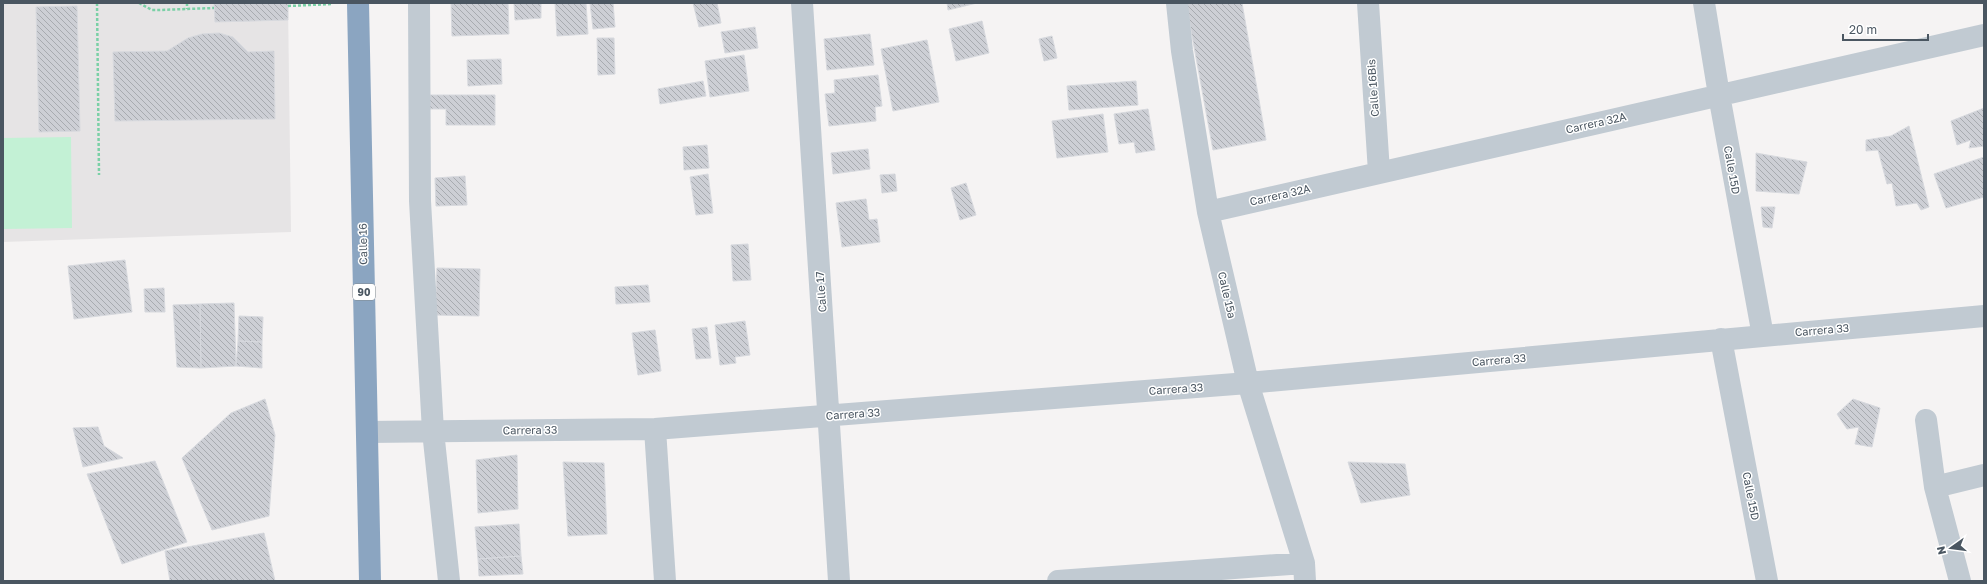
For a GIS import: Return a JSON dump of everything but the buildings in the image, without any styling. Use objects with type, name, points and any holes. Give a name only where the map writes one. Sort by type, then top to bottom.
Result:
[{"type":"highway","name":"Calle 16","points":[[358,3],[370,581]]},
{"type":"street","points":[[419,3],[420,201],[433,431],[449,581]]},
{"type":"street","name":"Calle 17","points":[[802,3],[839,581]]},
{"type":"street","name":"Calle 15a","points":[[1177,3],[1182,51],[1208,212],[1248,383],[1305,572]]},
{"type":"street","name":"Calle 16Bis","points":[[1368,3],[1379,172]]},
{"type":"street","name":"Calle 15D","points":[[1704,3],[1719,95],[1763,336]]},
{"type":"street","name":"Carrera 32A","points":[[1208,212],[1984,35]]},
{"type":"street","name":"Carrera 33","points":[[367,432],[655,429],[1248,383],[1984,316]]},
{"type":"street","name":"Calle 15D","points":[[1721,339],[1767,581]]},
{"type":"street","points":[[1926,420],[1935,487],[1960,581]]},
{"type":"street","points":[[655,429],[665,581]]},
{"type":"street","points":[[1935,487],[1984,475]]},
{"type":"street","points":[[1058,581],[1305,572]]},
{"type":"path","points":[[97,3],[99,175]]},
{"type":"path","points":[[139,3],[152,10],[214,8]]},
{"type":"path","points":[[187,3],[187,9]]},
{"type":"path","points":[[288,6],[358,3]]},
{"type":"shaded area","points":[[3,3],[288,3],[291,232],[3,242]]},
{"type":"green space","points":[[71,137],[72,228],[3,229],[3,138]]}]
